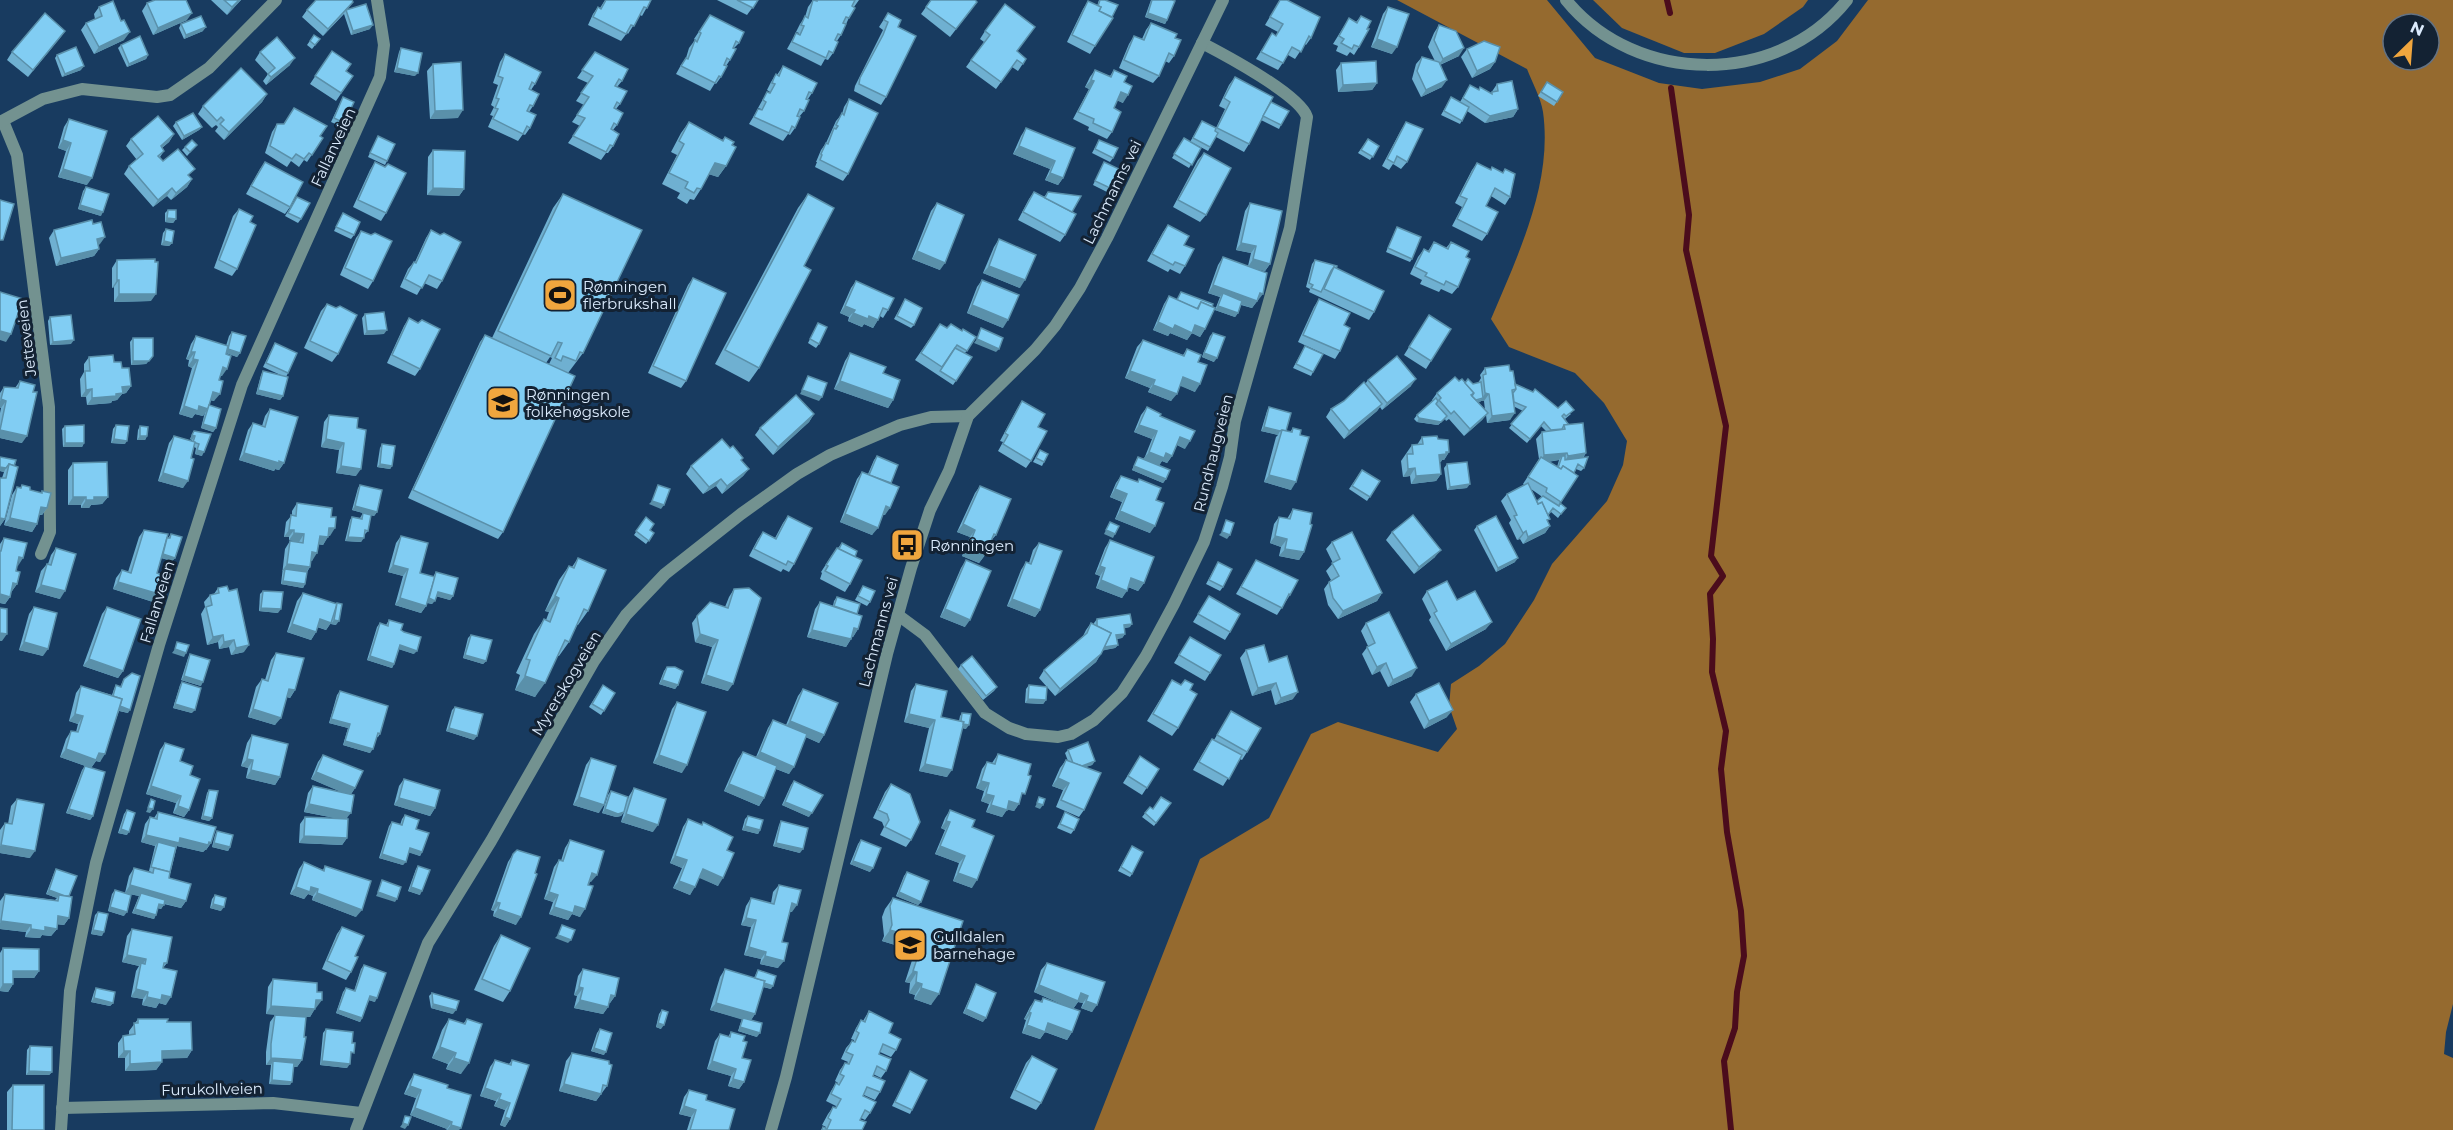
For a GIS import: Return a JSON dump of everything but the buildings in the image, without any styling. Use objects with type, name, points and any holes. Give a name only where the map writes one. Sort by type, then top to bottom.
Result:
[{"type":"street","points":[[2,121],[43,99],[82,89],[157,97],[170,95],[209,68],[276,0]]},
{"type":"street","name":"Fallanveien","points":[[61,1130],[70,991],[96,863],[159,645],[242,385],[380,77],[384,52],[383,27],[377,0]]},
{"type":"street","name":"Lachmanns vei","points":[[771,1130],[786,1077],[824,911],[898,615],[925,524],[949,471],[968,416],[1024,363],[1068,307],[1107,238],[1223,0]]},
{"type":"street","points":[[1566,0],[1583,19],[1623,47],[1664,60],[1706,65],[1752,60],[1788,47],[1818,29],[1847,0]]},
{"type":"street","name":"Rundhaugveien","points":[[898,615],[925,635],[985,713],[1009,728],[1026,734],[1058,737],[1084,728],[1122,693],[1146,656],[1174,604],[1204,542],[1222,488],[1230,457],[1235,421],[1290,228],[1307,117],[1304,109],[1283,92],[1202,43]]},
{"type":"street","name":"Jetteveien","points":[[2,121],[16,155],[49,407],[50,532],[41,554]]},
{"type":"street","name":"Myrerskogveien","points":[[356,1130],[428,944],[491,842],[594,661],[626,615],[664,574],[797,474],[830,455],[900,425],[931,417],[968,416]]},
{"type":"street","name":"Furukollveien","points":[[62,1108],[273,1103],[361,1113]]},
{"type":"shaded area","points":[[1397,0],[1547,0],[1595,58],[1659,83],[1702,89],[1760,82],[1800,69],[1837,41],[1868,0],[2453,0],[2453,1004],[2446,1032],[2444,1054],[2453,1058],[2453,1130],[1094,1130],[1200,859],[1269,818],[1311,734],[1338,722],[1438,752],[1457,729],[1449,706],[1451,684],[1479,666],[1505,644],[1534,600],[1552,564],[1607,501],[1623,465],[1627,441],[1604,403],[1575,373],[1509,347],[1491,319],[1522,244],[1538,192],[1545,139],[1543,112],[1527,69]]},
{"type":"shaded area","points":[[1593,0],[1808,0],[1803,7],[1764,34],[1715,53],[1684,53],[1622,28]]},
{"type":"waterway","points":[[1667,0],[1670,13]]},
{"type":"waterway","points":[[1671,88],[1689,215],[1686,250],[1726,426],[1711,556],[1723,576],[1710,594],[1713,639],[1712,672],[1726,731],[1721,769],[1727,832],[1741,911],[1744,956],[1737,992],[1735,1028],[1724,1061],[1731,1130]]},
{"type":"place","name":"Rønningen flerbrukshall","points":[[560,295]]},
{"type":"place","name":"Rønningen folkehøgskole","points":[[503,403]]},
{"type":"place","name":"Rønningen","points":[[907,545]]},
{"type":"place","name":"Gulldalen barnehage","points":[[910,945]]}]
